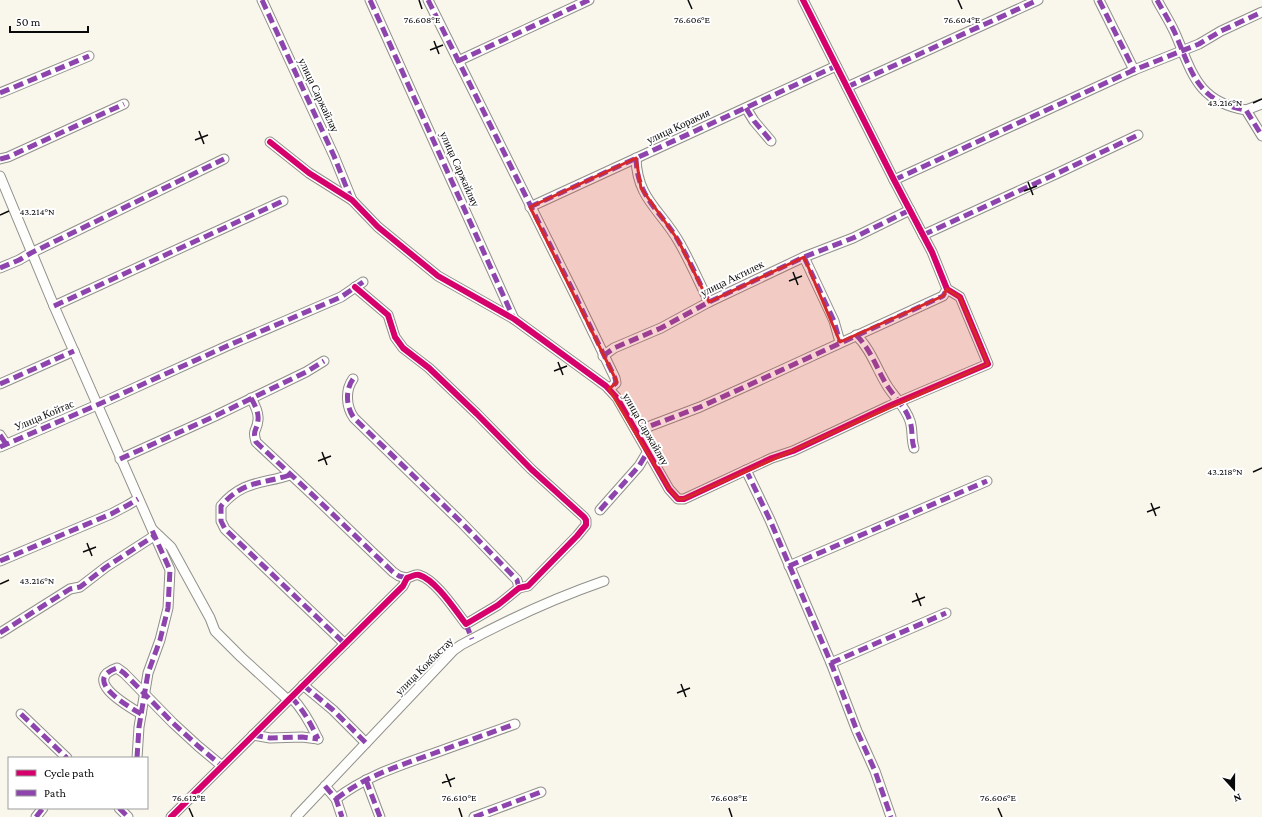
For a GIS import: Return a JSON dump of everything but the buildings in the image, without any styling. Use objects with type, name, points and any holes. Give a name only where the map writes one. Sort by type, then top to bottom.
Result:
[{"type":"street","name":"улица Саржайлау","points":[[262,0],[334,156],[352,200]]},
{"type":"street","name":"улица Саржайляу","points":[[370,0],[514,319],[609,389],[617,398],[637,431],[669,489],[678,499],[684,499],[746,470]]},
{"type":"street","points":[[428,0],[614,378],[616,383],[609,389]]},
{"type":"street","points":[[458,61],[589,0]]},
{"type":"street","points":[[803,0],[932,252],[948,289],[960,298],[988,364],[746,470],[770,520],[788,566],[831,662],[857,732],[875,771],[891,817]]},
{"type":"street","points":[[847,87],[1038,0]]},
{"type":"street","points":[[1099,0],[1134,70]]},
{"type":"street","points":[[1157,0],[1175,32],[1188,66],[1203,90],[1224,105],[1246,110],[1262,104]]},
{"type":"street","points":[[894,180],[1134,70],[1199,44],[1221,31],[1262,12]]},
{"type":"street","points":[[0,93],[89,56]]},
{"type":"street","name":"улица Коракия","points":[[530,207],[836,66]]},
{"type":"street","points":[[0,159],[8,157],[124,104]]},
{"type":"street","points":[[746,108],[754,121],[771,141]]},
{"type":"street","points":[[1246,110],[1262,136]]},
{"type":"street","points":[[923,235],[1138,135]]},
{"type":"street","points":[[270,142],[309,173],[352,200],[378,227],[438,276],[514,319]]},
{"type":"street","points":[[636,158],[636,170],[641,188],[651,206],[678,240],[709,302]]},
{"type":"street","points":[[0,268],[224,160]]},
{"type":"street","points":[[0,176],[120,459],[170,570],[168,608],[160,640],[148,673],[141,714],[137,757]]},
{"type":"street","points":[[54,306],[283,201]]},
{"type":"street","name":"улица Актилек","points":[[603,356],[614,348],[661,328],[709,302],[804,257],[853,238],[910,210]]},
{"type":"street","points":[[804,257],[834,321],[840,342]]},
{"type":"street","name":"Улица Койтас","points":[[3,445],[341,297],[359,284],[388,314],[395,337],[403,348],[429,368],[531,469],[586,520],[586,525],[583,530],[535,579],[528,586],[519,588]]},
{"type":"street","points":[[637,431],[700,407],[742,388],[943,296],[948,289]]},
{"type":"street","points":[[856,335],[863,342],[887,385],[908,415],[911,423],[912,442],[914,448]]},
{"type":"street","points":[[0,384],[74,352]]},
{"type":"street","points":[[120,459],[306,372],[324,361]]},
{"type":"street","points":[[353,379],[349,384],[347,393],[350,411],[354,418],[487,548],[517,580],[519,588],[498,605],[466,624]]},
{"type":"street","points":[[251,398],[256,407],[258,420],[254,433],[256,442],[393,572],[407,578],[417,575],[427,579],[446,597],[466,624],[472,639]]},
{"type":"street","points":[[0,435],[3,445]]},
{"type":"street","points":[[600,510],[639,466],[648,451]]},
{"type":"street","points":[[290,475],[264,480],[237,491],[221,506],[221,521],[226,529],[344,644]]},
{"type":"street","points":[[788,566],[987,481]]},
{"type":"street","points":[[0,561],[111,514],[138,499]]},
{"type":"street","points":[[0,633],[70,589],[80,587],[152,532]]},
{"type":"street","points":[[152,532],[158,534],[171,547],[210,618],[215,631],[241,657],[301,709],[318,739],[302,737],[270,738],[253,735]]},
{"type":"street","points":[[171,817],[403,586],[407,578]]},
{"type":"street","name":"улица Кокбастау","points":[[296,817],[454,650],[510,620],[567,594],[604,581]]},
{"type":"street","points":[[831,662],[946,613]]},
{"type":"street","points":[[141,714],[120,701],[110,691],[104,682],[104,676],[110,670],[117,668],[124,673],[198,746],[222,766]]},
{"type":"street","points":[[303,685],[333,710],[366,743]]},
{"type":"street","points":[[21,714],[65,757]]},
{"type":"street","points":[[336,799],[347,790],[366,780],[414,760],[515,724]]},
{"type":"street","points":[[366,780],[380,817]]},
{"type":"street","points":[[325,786],[336,799],[342,817]]},
{"type":"street","points":[[474,817],[541,792]]},
{"type":"street","points":[[36,817],[42,809]]},
{"type":"street","points":[[120,809],[128,817]]},
{"type":"highlighted area","points":[[636,158],[641,188],[678,240],[709,302],[804,257],[840,342],[943,296],[947,289],[960,297],[988,364],[684,499],[678,499],[669,489],[609,389],[617,382],[530,207]]},
{"type":"marked path","points":[[262,0],[334,156],[351,199]]},
{"type":"marked path","points":[[370,0],[513,317]]},
{"type":"marked path","points":[[428,0],[615,378],[616,383],[609,389]]},
{"type":"marked path","points":[[458,61],[589,0]]},
{"type":"marked path","points":[[847,87],[1038,0]]},
{"type":"marked path","points":[[1099,0],[1134,70]]},
{"type":"marked path","points":[[1157,0],[1173,29],[1186,60],[1198,83],[1206,92],[1217,100],[1230,106],[1246,110],[1262,136]]},
{"type":"marked path","points":[[894,180],[1134,70],[1199,44],[1221,31],[1262,12]]},
{"type":"marked path","points":[[0,93],[89,56]]},
{"type":"marked path","points":[[530,207],[836,66]]},
{"type":"marked path","points":[[0,159],[8,157],[124,104]]},
{"type":"marked path","points":[[746,108],[754,121],[771,141]]},
{"type":"marked path","points":[[923,235],[1138,135]]},
{"type":"marked path","points":[[636,158],[637,172],[645,194],[679,242],[709,302]]},
{"type":"marked path","points":[[0,268],[224,159]]},
{"type":"marked path","points":[[54,306],[283,201]]},
{"type":"marked path","points":[[603,356],[614,348],[661,328],[709,302],[804,257],[853,238],[910,210]]},
{"type":"marked path","points":[[804,257],[834,321],[840,342]]},
{"type":"marked path","points":[[0,447],[341,297],[363,282]]},
{"type":"marked path","points":[[637,431],[700,407],[749,385],[943,296],[947,289]]},
{"type":"marked path","points":[[856,335],[870,353],[888,387],[906,412],[911,424],[914,448]]},
{"type":"marked path","points":[[0,384],[74,351]]},
{"type":"marked path","points":[[120,459],[213,417],[306,372],[324,361]]},
{"type":"marked path","points":[[353,379],[350,383],[348,404],[354,418],[461,522],[517,580],[519,588]]},
{"type":"marked path","points":[[251,398],[258,415],[255,432],[256,442],[393,572],[399,576],[407,578]]},
{"type":"marked path","points":[[0,435],[6,444]]},
{"type":"marked path","points":[[600,510],[639,466],[648,451]]},
{"type":"marked path","points":[[746,470],[770,520],[831,663],[857,731],[875,771],[891,817]]},
{"type":"marked path","points":[[290,475],[254,484],[237,491],[221,506],[221,521],[225,529],[345,644]]},
{"type":"marked path","points":[[789,566],[987,481]]},
{"type":"marked path","points":[[0,561],[111,514],[138,499]]},
{"type":"marked path","points":[[137,757],[139,727],[148,673],[160,640],[168,608],[170,570],[151,528]]},
{"type":"marked path","points":[[0,633],[70,589],[80,587],[106,567],[154,536]]},
{"type":"marked path","points":[[831,663],[946,613]]},
{"type":"marked path","points":[[466,624],[472,639]]},
{"type":"marked path","points":[[141,714],[118,699],[105,686],[104,679],[107,673],[117,668],[124,673],[173,723],[222,766]]},
{"type":"marked path","points":[[303,685],[333,710],[366,743]]},
{"type":"marked path","points":[[291,697],[306,717],[318,739]]},
{"type":"marked path","points":[[21,714],[66,757]]},
{"type":"marked path","points":[[336,799],[358,784],[370,778],[515,724]]},
{"type":"marked path","points":[[253,735],[270,738],[302,737],[318,739]]},
{"type":"marked path","points":[[366,780],[380,817]]},
{"type":"marked path","points":[[325,786],[336,799],[342,817]]},
{"type":"marked path","points":[[474,817],[541,792]]},
{"type":"marked path","points":[[36,817],[42,809]]},
{"type":"marked path","points":[[120,809],[128,817]]},
{"type":"cycle path","points":[[270,142],[309,173],[352,200],[378,227],[438,276],[514,319],[606,386],[617,398],[669,489],[678,499],[684,499],[772,458],[793,451],[889,406],[988,364],[960,297],[947,289],[932,252],[803,0]]},
{"type":"cycle path","points":[[171,817],[403,586],[407,578],[414,575],[419,575],[432,583],[445,596],[466,624],[498,605],[519,588],[528,586],[586,525],[586,520],[584,517],[531,469],[429,368],[403,348],[395,337],[388,315],[355,287]]}]
